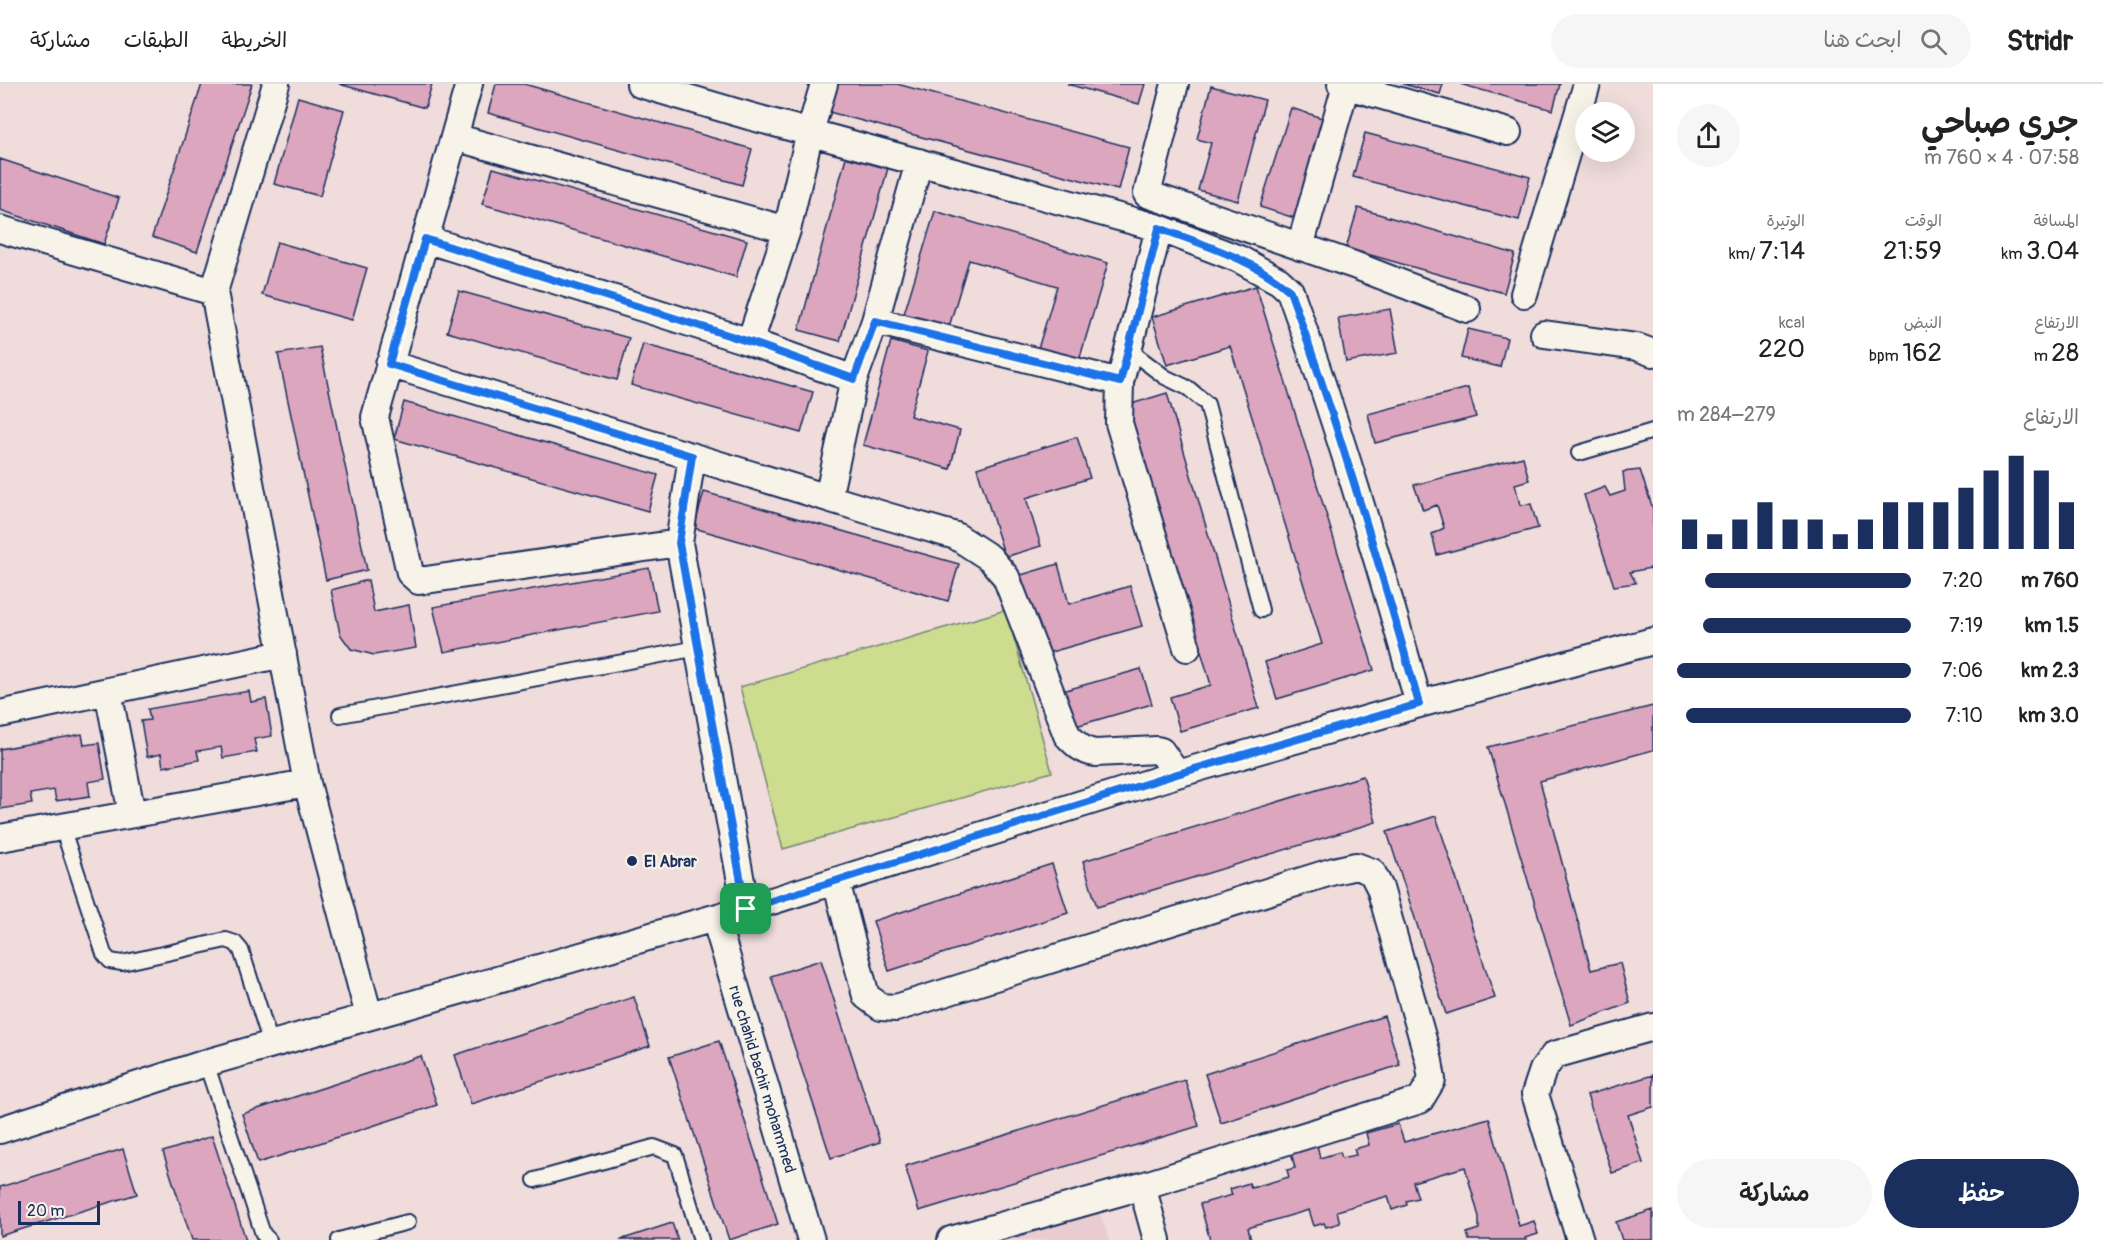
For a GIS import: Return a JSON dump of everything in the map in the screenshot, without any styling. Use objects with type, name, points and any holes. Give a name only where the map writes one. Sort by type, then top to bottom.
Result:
[{"type":"street","points":[[276,84],[214,292],[307,783],[369,1016]]},
{"type":"street","points":[[469,84],[375,417],[410,573],[419,581],[679,543]]},
{"type":"street","points":[[640,84],[1159,228],[1239,259],[1279,281],[1290,291],[1328,399],[1386,586],[1419,704]]},
{"type":"street","points":[[750,342],[787,230],[824,84]]},
{"type":"street","points":[[1175,84],[1147,194],[1354,265],[1467,309]]},
{"type":"street","points":[[1524,294],[1587,84]]},
{"type":"street","points":[[1300,247],[1344,85],[1508,132]]},
{"type":"street","points":[[454,137],[787,230]]},
{"type":"street","points":[[828,498],[854,379],[875,321],[919,162]]},
{"type":"street","points":[[1159,228],[1120,382],[1119,423],[1187,648]]},
{"type":"street","points":[[0,229],[214,292]]},
{"type":"street","points":[[425,239],[750,342],[854,379]]},
{"type":"street","points":[[875,321],[1120,382]]},
{"type":"street","points":[[1544,334],[1637,347],[1653,353]]},
{"type":"street","points":[[389,364],[956,536],[990,558],[1006,577],[1067,735],[1085,751],[1095,753],[1151,749],[1161,752],[1177,774]]},
{"type":"street","points":[[692,456],[679,543],[746,909]]},
{"type":"street","points":[[0,1130],[206,1063],[746,909],[1177,774],[1419,704],[1653,641]]},
{"type":"street","points":[[0,714],[283,654]]},
{"type":"street","points":[[108,691],[132,814]]},
{"type":"street","points":[[0,838],[307,783]]},
{"type":"street","points":[[836,881],[866,996],[881,1007],[896,1008],[1334,871],[1356,866],[1372,872],[1380,888],[1429,1061],[1432,1080],[1420,1100],[1142,1186],[951,1240]]},
{"type":"street","name":"rue chahid bachir mohammed","points":[[715,918],[812,1240]]},
{"type":"street","points":[[1580,1240],[1535,1094],[1543,1070],[1554,1055],[1653,1027]]},
{"type":"street","points":[[1142,1186],[1157,1240]]},
{"type":"lane","points":[[1128,348],[1165,377],[1188,388],[1207,404],[1261,610]]},
{"type":"lane","points":[[1579,453],[1653,431]]},
{"type":"lane","points":[[340,715],[698,648]]},
{"type":"lane","points":[[62,827],[104,954],[110,961],[122,963],[226,940],[235,943],[241,950],[271,1044]]},
{"type":"lane","points":[[206,1063],[263,1234],[269,1240]]},
{"type":"lane","points":[[535,1180],[654,1147],[666,1150],[675,1155],[701,1240]]},
{"type":"lane","points":[[339,1240],[408,1222]]},
{"type":"shaded area","points":[[1099,1210],[1109,1240],[997,1240]]},
{"type":"green space","points":[[1006,610],[1052,772],[783,849],[740,687]]},
{"type":"building","points":[[202,84],[252,84],[197,252],[152,237]]},
{"type":"building","points":[[339,84],[432,84],[425,108]]},
{"type":"building","points":[[496,84],[524,84],[752,149],[742,185],[488,113]]},
{"type":"building","points":[[837,84],[897,84],[1129,147],[1118,190],[829,112]]},
{"type":"building","points":[[1067,84],[1145,84],[1139,104]]},
{"type":"building","points":[[1403,84],[1443,84],[1440,94]]},
{"type":"building","points":[[1460,84],[1560,84],[1553,110]]},
{"type":"building","points":[[1211,86],[1265,100],[1238,201],[1198,190],[1211,143],[1197,139]]},
{"type":"building","points":[[298,97],[344,110],[320,196],[274,184]]},
{"type":"building","points":[[1291,108],[1335,122],[1304,221],[1260,207]]},
{"type":"building","points":[[1365,133],[1530,177],[1519,220],[1353,177]]},
{"type":"building","points":[[846,157],[888,168],[840,341],[799,330]]},
{"type":"building","points":[[0,159],[119,198],[104,244],[0,210]]},
{"type":"building","points":[[493,168],[747,240],[736,277],[482,204]]},
{"type":"building","points":[[1358,208],[1515,254],[1504,293],[1346,248]]},
{"type":"building","points":[[935,211],[1108,263],[1078,364],[1037,352],[1057,286],[969,260],[949,327],[904,314]]},
{"type":"building","points":[[277,242],[367,268],[352,320],[262,295]]},
{"type":"building","points":[[1256,286],[1374,670],[1277,699],[1265,662],[1322,644],[1230,346],[1167,365],[1152,317]]},
{"type":"building","points":[[459,291],[629,338],[617,380],[447,332]]},
{"type":"building","points":[[1390,309],[1398,353],[1346,362],[1338,318]]},
{"type":"building","points":[[1468,329],[1507,338],[1500,367],[1461,358]]},
{"type":"building","points":[[891,341],[928,351],[910,416],[960,430],[950,469],[863,445]]},
{"type":"building","points":[[643,344],[813,392],[801,433],[631,385]]},
{"type":"building","points":[[320,347],[367,570],[326,580],[278,354]]},
{"type":"building","points":[[1468,388],[1476,417],[1375,443],[1368,414]]},
{"type":"building","points":[[1167,393],[1259,708],[1180,731],[1170,697],[1211,685],[1128,405]]},
{"type":"building","points":[[404,402],[658,475],[648,511],[394,439]]},
{"type":"building","points":[[1077,437],[1090,478],[1026,498],[1041,546],[1005,557],[977,468]]},
{"type":"building","points":[[1523,457],[1529,480],[1515,484],[1520,505],[1531,504],[1538,528],[1437,555],[1432,534],[1444,528],[1437,505],[1423,510],[1414,485]]},
{"type":"building","points":[[1640,470],[1653,509],[1653,574],[1650,568],[1630,572],[1636,583],[1614,586],[1584,495],[1605,487],[1610,496],[1625,491],[1623,472]]},
{"type":"building","points":[[704,492],[959,564],[948,601],[694,528]]},
{"type":"building","points":[[1058,564],[1069,604],[1130,586],[1142,626],[1044,654],[1021,575]]},
{"type":"building","points":[[649,568],[658,611],[444,652],[433,607]]},
{"type":"building","points":[[368,580],[374,612],[409,605],[416,648],[374,655],[351,649],[340,634],[331,590]]},
{"type":"building","points":[[1141,669],[1152,704],[1069,728],[1059,692]]},
{"type":"building","points":[[249,691],[251,702],[266,699],[272,736],[254,739],[257,752],[223,758],[221,747],[197,751],[199,760],[163,767],[161,754],[147,757],[141,721],[150,720],[148,709]]},
{"type":"building","points":[[1653,706],[1653,750],[1540,781],[1591,970],[1620,963],[1630,1003],[1571,1025],[1488,747]]},
{"type":"building","points":[[82,734],[84,745],[99,743],[105,779],[88,782],[90,796],[56,801],[54,790],[30,794],[32,804],[0,809],[0,749]]},
{"type":"building","points":[[1363,776],[1376,822],[1097,907],[1083,861]]},
{"type":"building","points":[[1436,816],[1495,998],[1446,1014],[1387,832]]},
{"type":"building","points":[[1052,864],[1068,913],[889,971],[873,921]]},
{"type":"building","points":[[821,960],[880,1142],[831,1158],[771,976]]},
{"type":"building","points":[[634,997],[650,1046],[471,1104],[455,1055]]},
{"type":"building","points":[[1384,1016],[1400,1065],[1221,1123],[1205,1074]]},
{"type":"building","points":[[719,1041],[778,1224],[729,1240],[669,1057]]},
{"type":"building","points":[[421,1056],[437,1105],[258,1163],[242,1114]]},
{"type":"building","points":[[1653,1075],[1653,1107],[1628,1115],[1643,1163],[1612,1173],[1587,1095]]},
{"type":"building","points":[[1185,1080],[1199,1126],[919,1211],[905,1166]]},
{"type":"building","points":[[1489,1118],[1519,1226],[1534,1221],[1538,1234],[1525,1238],[1526,1240],[1469,1240],[1467,1233],[1479,1229],[1479,1217],[1465,1167],[1413,1182],[1418,1198],[1406,1201],[1407,1205],[1392,1210],[1388,1196],[1337,1211],[1340,1223],[1326,1227],[1324,1223],[1314,1226],[1309,1210],[1248,1228],[1251,1240],[1210,1240],[1200,1204],[1232,1195],[1230,1189],[1249,1183],[1251,1188],[1289,1177],[1287,1170],[1295,1168],[1291,1152],[1317,1145],[1320,1158],[1340,1152],[1342,1158],[1356,1155],[1354,1149],[1369,1145],[1366,1133],[1398,1124],[1404,1142]]},
{"type":"building","points":[[212,1136],[246,1240],[192,1240],[163,1152]]},
{"type":"building","points":[[123,1149],[137,1194],[0,1236],[0,1187]]},
{"type":"building","points":[[1653,1210],[1653,1240],[1622,1240],[1616,1222]]},
{"type":"building","points":[[672,1223],[678,1240],[620,1240]]},
{"type":"place","name":"El Abrar","points":[[632,861]]},
{"type":"route","points":[[1159,228],[1239,259],[1279,281],[1290,291],[1321,377],[1386,586],[1419,704],[1177,774],[746,909],[679,543],[692,456],[389,364],[425,239],[750,342],[854,379],[875,321],[1120,382],[1159,228]]}]
